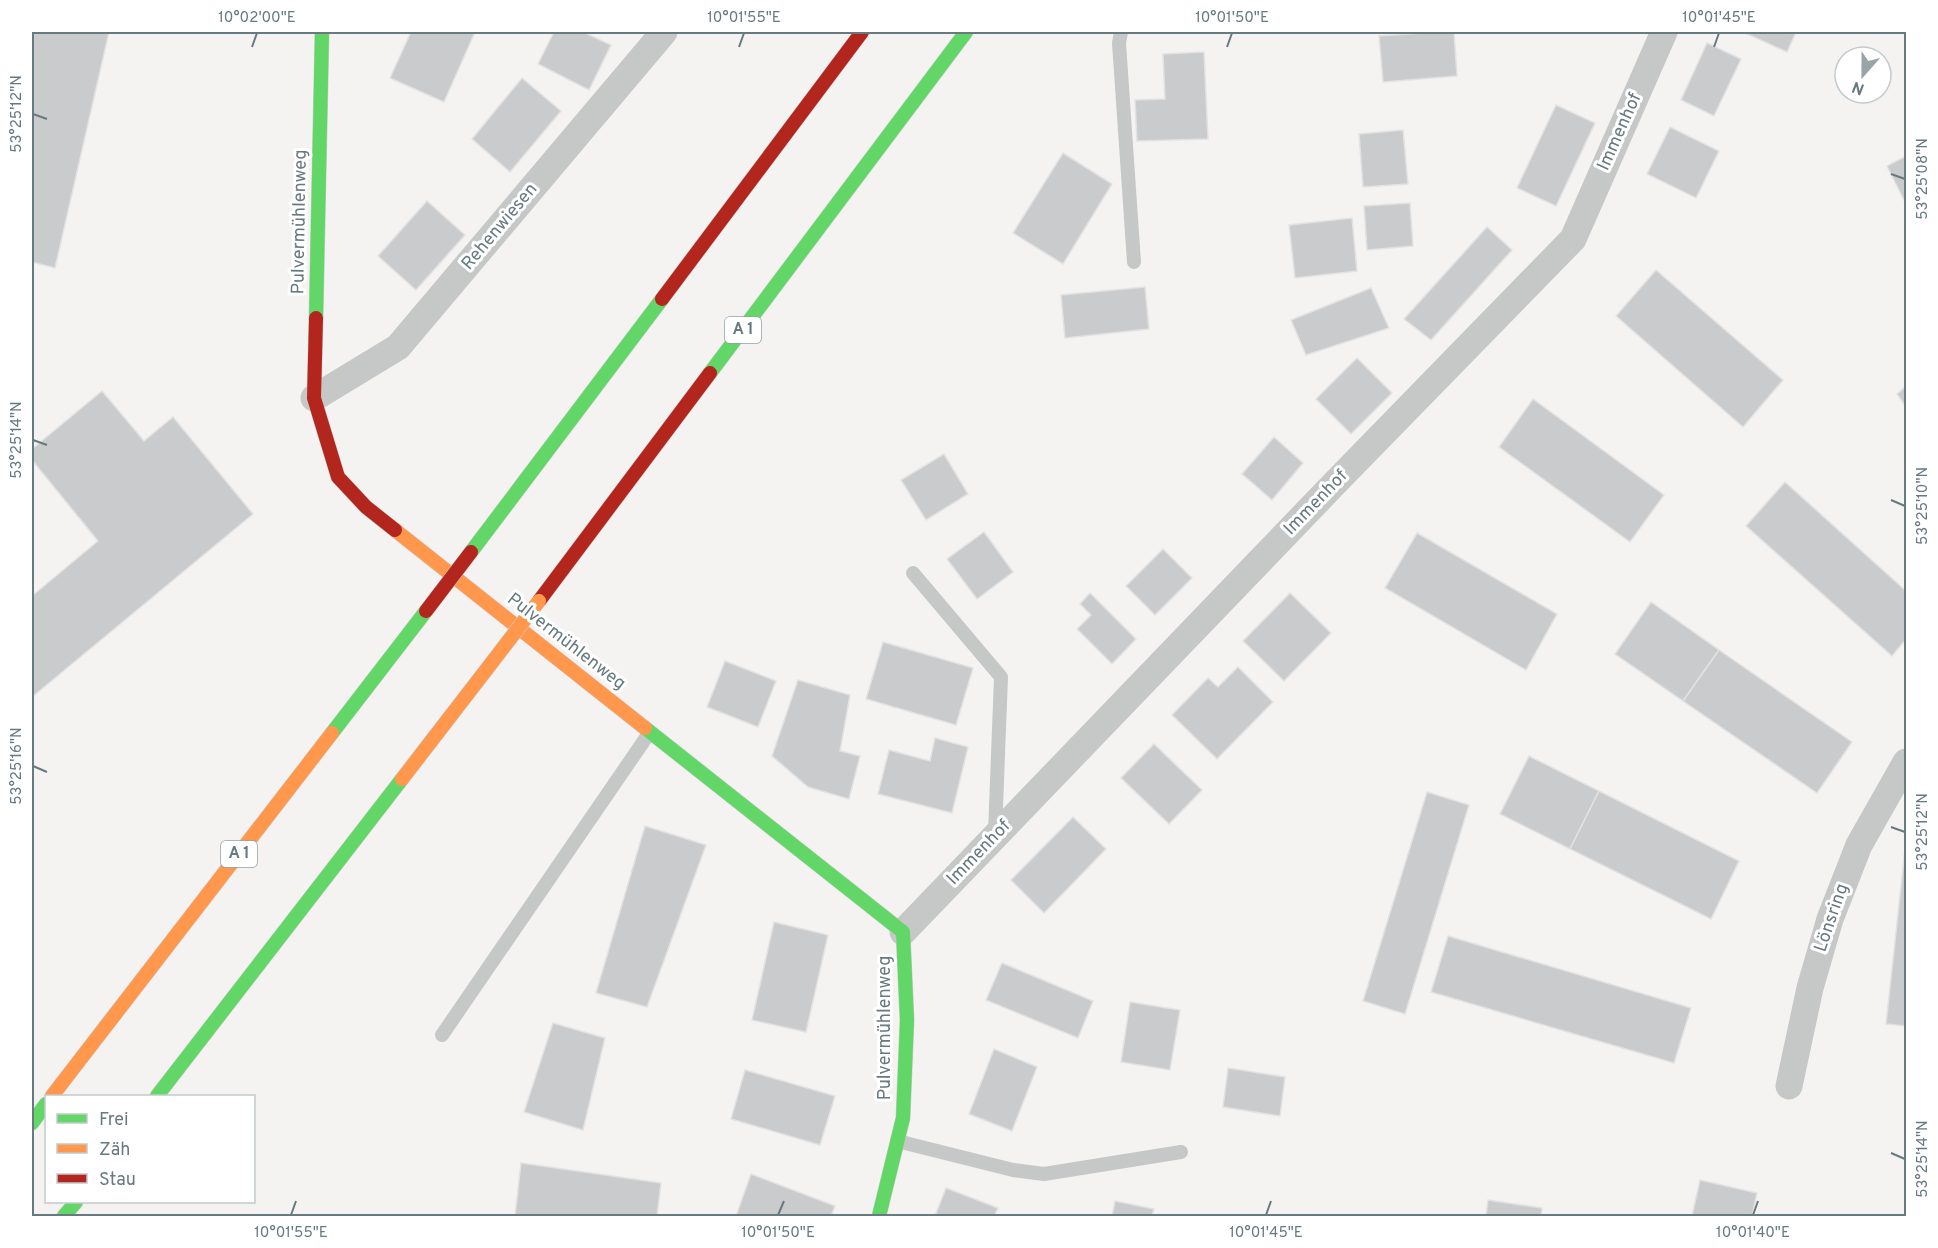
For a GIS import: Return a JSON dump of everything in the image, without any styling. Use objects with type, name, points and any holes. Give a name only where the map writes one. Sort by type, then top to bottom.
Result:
[{"type":"main road","name":"Pulvermühlenweg","points":[[322,32],[314,398],[338,477],[366,507],[903,932],[907,1020],[903,1118],[879,1216]]},
{"type":"main road","name":"A 1","points":[[53,1095],[471,552],[862,32]]},
{"type":"main road","name":"A 1","points":[[158,1095],[539,601],[966,32]]},
{"type":"main road","points":[[32,1123],[45,1105]]},
{"type":"main road","points":[[64,1216],[75,1203]]},
{"type":"street","name":"Rehenwiesen","points":[[314,398],[398,347],[664,32]]},
{"type":"street","name":"Immenhof","points":[[903,932],[1333,484],[1573,239],[1664,32]]},
{"type":"street","name":"Lönsring","points":[[1789,1086],[1810,988],[1830,919],[1859,844],[1906,762]]},
{"type":"lane","points":[[1121,32],[1119,43],[1134,262]]},
{"type":"lane","points":[[913,573],[1001,677],[995,836]]},
{"type":"lane","points":[[441,1035],[650,732]]},
{"type":"lane","points":[[897,1141],[1013,1170],[1044,1174],[1181,1152]]},
{"type":"building","points":[[32,32],[109,32],[55,268],[32,262]]},
{"type":"building","points":[[411,32],[475,32],[444,102],[390,78]]},
{"type":"building","points":[[554,32],[583,32],[611,45],[589,90],[538,64]]},
{"type":"building","points":[[1454,32],[1457,76],[1383,82],[1379,36]]},
{"type":"building","points":[[1743,32],[1796,32],[1787,52]]},
{"type":"building","points":[[1707,43],[1741,59],[1714,116],[1681,100]]},
{"type":"building","points":[[1204,52],[1208,139],[1137,141],[1135,100],[1165,99],[1163,54]]},
{"type":"building","points":[[522,78],[561,111],[510,172],[472,139]]},
{"type":"building","points":[[1556,105],[1595,123],[1556,206],[1517,188]]},
{"type":"building","points":[[1670,127],[1719,151],[1696,198],[1647,174]]},
{"type":"building","points":[[1403,130],[1408,184],[1363,187],[1359,134]]},
{"type":"building","points":[[1063,153],[1112,184],[1063,264],[1013,233]]},
{"type":"building","points":[[1906,156],[1906,204],[1887,166]]},
{"type":"building","points":[[427,201],[465,235],[416,290],[378,256]]},
{"type":"building","points":[[1410,203],[1413,246],[1367,250],[1364,206]]},
{"type":"building","points":[[1352,218],[1357,271],[1295,278],[1289,225]]},
{"type":"building","points":[[1487,227],[1512,250],[1431,340],[1404,319]]},
{"type":"building","points":[[1656,270],[1783,380],[1743,427],[1616,316]]},
{"type":"building","points":[[1145,287],[1149,329],[1065,338],[1061,295]]},
{"type":"building","points":[[1371,288],[1389,328],[1306,355],[1291,320]]},
{"type":"building","points":[[1357,358],[1392,393],[1351,434],[1316,399]]},
{"type":"building","points":[[1906,386],[1906,407],[1897,394]]},
{"type":"building","points":[[102,391],[144,441],[173,417],[253,514],[32,697],[32,596],[98,541],[32,460],[32,449]]},
{"type":"building","points":[[1533,399],[1664,495],[1630,542],[1499,447]]},
{"type":"building","points":[[1274,437],[1303,463],[1272,500],[1242,474]]},
{"type":"building","points":[[944,454],[968,494],[926,520],[901,480]]},
{"type":"building","points":[[1785,482],[1906,591],[1906,639],[1892,656],[1746,526]]},
{"type":"building","points":[[984,532],[1013,572],[977,599],[947,559]]},
{"type":"building","points":[[1417,533],[1557,614],[1526,670],[1385,588]]},
{"type":"building","points":[[1163,549],[1192,578],[1155,615],[1126,586]]},
{"type":"building","points":[[1090,593],[1136,639],[1112,664],[1077,629],[1091,615],[1080,604]]},
{"type":"building","points":[[1290,593],[1331,633],[1284,681],[1243,641]]},
{"type":"building","points":[[1651,602],[1719,650],[1683,701],[1615,654]]},
{"type":"building","points":[[883,642],[973,668],[956,725],[866,699]]},
{"type":"building","points":[[1719,650],[1852,742],[1817,793],[1683,701]]},
{"type":"building","points":[[725,661],[776,681],[758,727],[707,707]]},
{"type":"building","points":[[1238,667],[1273,702],[1217,759],[1172,715],[1208,678],[1218,687]]},
{"type":"building","points":[[798,680],[850,695],[840,751],[860,756],[849,799],[808,787],[772,756]]},
{"type":"building","points":[[935,738],[968,747],[952,813],[878,794],[889,750],[930,761]]},
{"type":"building","points":[[1154,744],[1202,790],[1169,824],[1121,778]]},
{"type":"building","points":[[1529,756],[1599,791],[1570,849],[1500,814]]},
{"type":"building","points":[[1599,791],[1739,861],[1711,919],[1570,849]]},
{"type":"building","points":[[1427,792],[1469,805],[1405,1014],[1363,1001]]},
{"type":"building","points":[[1073,817],[1106,849],[1044,913],[1011,880]]},
{"type":"building","points":[[645,826],[706,845],[647,1007],[596,993]]},
{"type":"building","points":[[1906,840],[1906,1026],[1886,1024]]},
{"type":"building","points":[[774,922],[828,935],[806,1032],[752,1020]]},
{"type":"building","points":[[1448,936],[1691,1008],[1674,1063],[1431,992]]},
{"type":"building","points":[[1002,963],[1093,1001],[1078,1038],[986,1000]]},
{"type":"building","points":[[1130,1002],[1180,1010],[1170,1070],[1121,1062]]},
{"type":"building","points":[[553,1023],[605,1038],[583,1130],[524,1112]]},
{"type":"building","points":[[994,1049],[1037,1067],[1012,1131],[969,1114]]},
{"type":"building","points":[[1228,1068],[1285,1077],[1280,1116],[1223,1107]]},
{"type":"building","points":[[745,1070],[835,1096],[820,1145],[731,1119]]},
{"type":"building","points":[[521,1163],[661,1183],[657,1216],[515,1216]]},
{"type":"building","points":[[751,1174],[835,1206],[831,1216],[736,1216]]},
{"type":"building","points":[[1700,1180],[1757,1193],[1752,1216],[1692,1216]]},
{"type":"building","points":[[946,1188],[998,1208],[994,1216],[935,1216]]},
{"type":"building","points":[[1488,1200],[1542,1208],[1541,1216],[1486,1216]]},
{"type":"building","points":[[1115,1201],[1154,1209],[1152,1216],[1112,1216]]},
{"type":"traffic: fast","points":[[316,318],[322,32]]},
{"type":"traffic: fast","points":[[710,373],[966,32]]},
{"type":"traffic: fast","points":[[471,552],[662,299]]},
{"type":"traffic: fast","points":[[332,733],[426,611]]},
{"type":"traffic: fast","points":[[645,728],[903,932],[907,1020],[903,1118],[879,1216]]},
{"type":"traffic: fast","points":[[158,1095],[402,779]]},
{"type":"traffic: fast","points":[[32,1123],[45,1105]]},
{"type":"traffic: fast","points":[[64,1216],[75,1203]]},
{"type":"traffic: slow","points":[[395,530],[645,728]]},
{"type":"traffic: slow","points":[[493,661],[539,601]]},
{"type":"traffic: slow","points":[[402,779],[493,661]]},
{"type":"traffic: slow","points":[[53,1095],[332,733]]},
{"type":"traffic: jam","points":[[662,299],[862,32]]},
{"type":"traffic: jam","points":[[316,318],[314,398],[338,477],[366,507],[395,530]]},
{"type":"traffic: jam","points":[[539,601],[710,373]]},
{"type":"traffic: jam","points":[[426,611],[471,552]]}]
